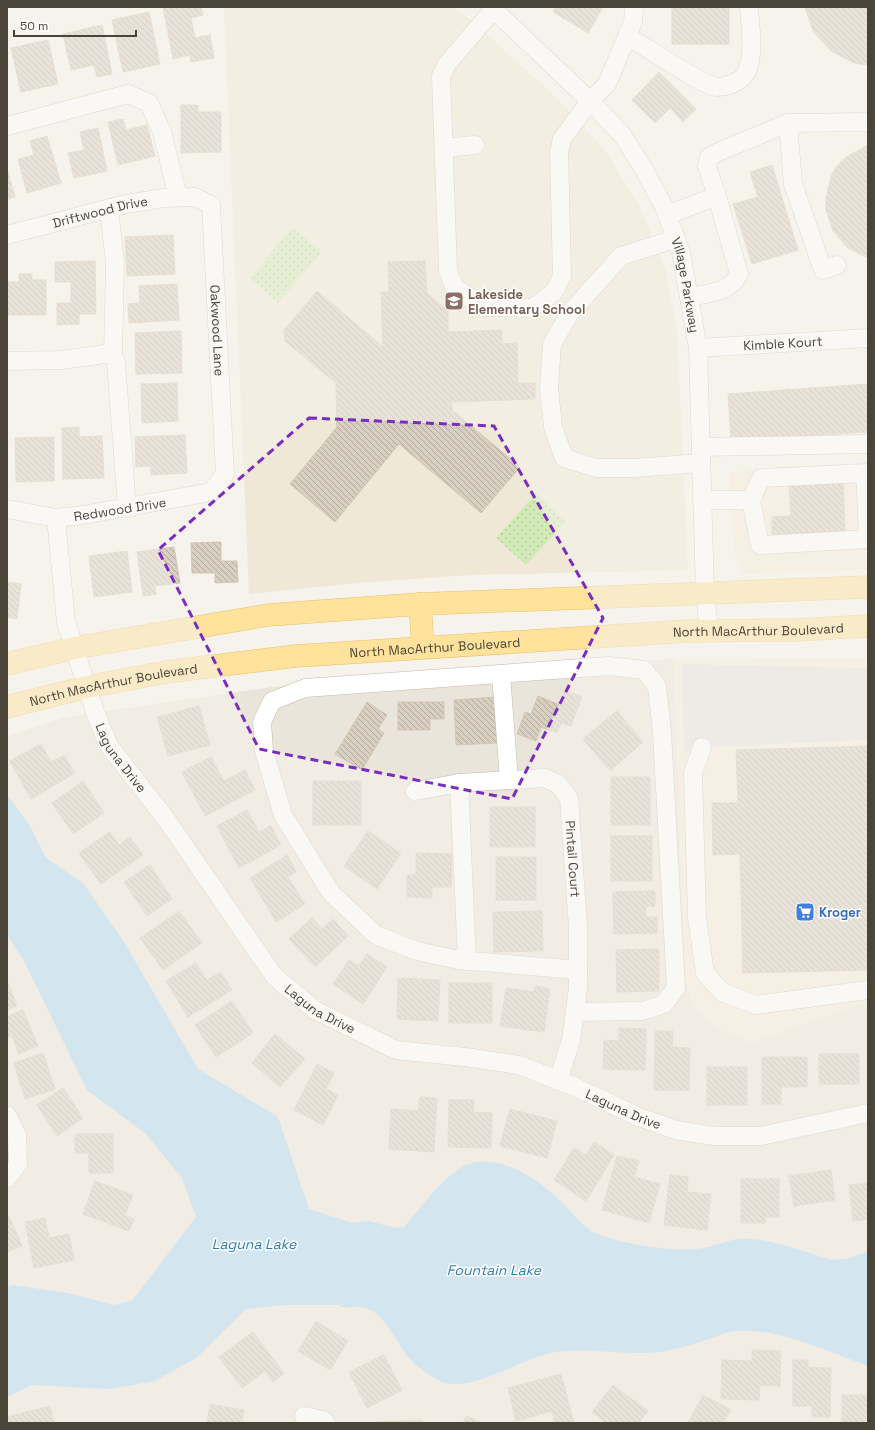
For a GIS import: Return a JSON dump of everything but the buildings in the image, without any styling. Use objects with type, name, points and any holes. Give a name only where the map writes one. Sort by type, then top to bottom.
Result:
[{"type":"main road","points":[[7,664],[74,648],[268,615],[420,604],[868,587]]},
{"type":"main road","points":[[420,604],[423,647]]},
{"type":"main road","name":"North MacArthur Boulevard","points":[[7,707],[87,687],[166,672],[296,656],[423,647],[709,631],[798,630],[868,626]]},
{"type":"street","points":[[493,8],[447,64],[441,76],[448,271],[454,287],[483,308],[533,308],[554,292],[562,276],[559,152],[562,139],[590,101],[607,84],[633,22],[634,7]]},
{"type":"street","points":[[627,36],[694,77],[716,87],[736,83],[747,72],[751,56],[749,7]]},
{"type":"street","name":"Village Parkway","points":[[493,8],[590,101],[623,136],[646,171],[667,215],[681,252],[698,348],[705,593],[709,631]]},
{"type":"street","points":[[7,126],[128,94],[149,103],[162,132],[186,197]]},
{"type":"street","points":[[689,297],[725,289],[736,281],[739,274],[707,166],[709,157],[788,123],[868,122]]},
{"type":"street","points":[[788,123],[793,184],[823,270],[837,265]]},
{"type":"street","points":[[444,148],[475,145]]},
{"type":"street","points":[[667,215],[717,196]]},
{"type":"street","name":"Driftwood Drive","points":[[7,235],[109,208],[156,199],[186,197]]},
{"type":"street","name":"Oakwood Lane","points":[[186,197],[211,205],[225,474]]},
{"type":"street","points":[[109,208],[114,263],[113,355],[116,362],[127,508]]},
{"type":"street","points":[[675,239],[622,256],[570,313],[552,344],[549,388],[553,427],[564,458],[596,468],[635,468],[701,455],[868,444]]},
{"type":"street","name":"Kimble Kourt","points":[[698,348],[868,338]]},
{"type":"street","points":[[7,361],[61,360],[105,354],[113,355]]},
{"type":"street","points":[[868,535],[867,473],[761,478],[751,500],[760,545],[868,539]]},
{"type":"street","name":"Redwood Drive","points":[[7,509],[56,518],[83,516],[211,492],[225,474]]},
{"type":"street","points":[[702,500],[751,500]]},
{"type":"street","name":"Laguna Drive","points":[[56,518],[66,622],[95,712],[109,746],[166,819],[274,976],[314,1010],[396,1050],[465,1057],[519,1065],[639,1117],[676,1130],[714,1136],[761,1136],[868,1113]]},
{"type":"street","points":[[575,1012],[643,1011],[664,1004],[676,988],[662,732],[656,686],[644,670],[609,666],[304,688],[272,701],[262,722],[264,751],[283,815],[331,893],[376,935],[417,951],[467,961],[578,970]]},
{"type":"street","points":[[500,674],[509,780]]},
{"type":"street","points":[[702,747],[693,773],[697,918],[705,973],[722,992],[756,1005],[868,990]]},
{"type":"street","name":"Pintail Court","points":[[415,792],[459,783],[545,778],[558,784],[569,798],[578,927],[578,988],[571,1040],[558,1081]]},
{"type":"street","points":[[459,783],[467,961]]},
{"type":"street","points":[[7,1115],[17,1135],[18,1164],[7,1178]]},
{"type":"street","points":[[304,1416],[323,1420],[326,1423]]},
{"type":"highlighted area","points":[[309,418],[494,426],[603,618],[512,799],[259,749],[158,550]]},
{"type":"shaded area","name":"Lakeside Elementary School","points":[[224,7],[452,7],[463,13],[547,89],[604,149],[639,205],[666,270],[677,332],[688,570],[470,575],[358,583],[249,594]]},
{"type":"shaded area","points":[[868,464],[868,569],[744,574],[734,553],[729,472]]},
{"type":"shaded area","points":[[868,658],[868,1002],[750,1043],[716,1028],[693,1006],[685,978],[674,659]]},
{"type":"shaded area","points":[[674,659],[685,978],[751,1043],[868,1002],[868,1423],[7,1423],[7,736],[67,717],[313,681]]},
{"type":"shaded area","points":[[682,664],[868,668],[868,740],[702,747],[684,752]]},
{"type":"green space","points":[[290,230],[296,230],[322,252],[278,303],[250,278]]},
{"type":"green space","points":[[536,493],[566,521],[526,565],[496,538]]},
{"type":"water","points":[[7,795],[29,824],[46,858],[83,883],[124,942],[198,1069],[278,1117],[309,1209],[352,1223],[369,1221],[395,1228],[404,1227],[437,1188],[457,1170],[478,1162],[491,1162],[515,1169],[538,1182],[558,1198],[589,1230],[632,1244],[663,1248],[692,1249],[703,1248],[738,1239],[760,1240],[781,1244],[832,1260],[845,1259],[868,1252],[868,1366],[799,1341],[763,1332],[745,1331],[729,1332],[701,1342],[671,1350],[647,1353],[563,1351],[551,1353],[539,1356],[476,1381],[451,1384],[436,1379],[415,1364],[405,1353],[387,1325],[381,1318],[368,1309],[358,1307],[341,1307],[340,1305],[285,1305],[246,1309],[196,1358],[155,1381],[110,1389],[32,1385],[7,1397],[7,1287],[13,1285],[68,1293],[114,1305],[132,1301],[196,1217],[182,1178],[145,1133],[87,1090],[25,963],[7,934]]},
{"type":"place","name":"Lakeside Elementary School","points":[[454,301]]},
{"type":"place","name":"Kroger","points":[[805,912]]},
{"type":"water label","name":"Laguna Lake","points":[[254,1244]]},
{"type":"water label","name":"Fountain Lake","points":[[494,1270]]}]
